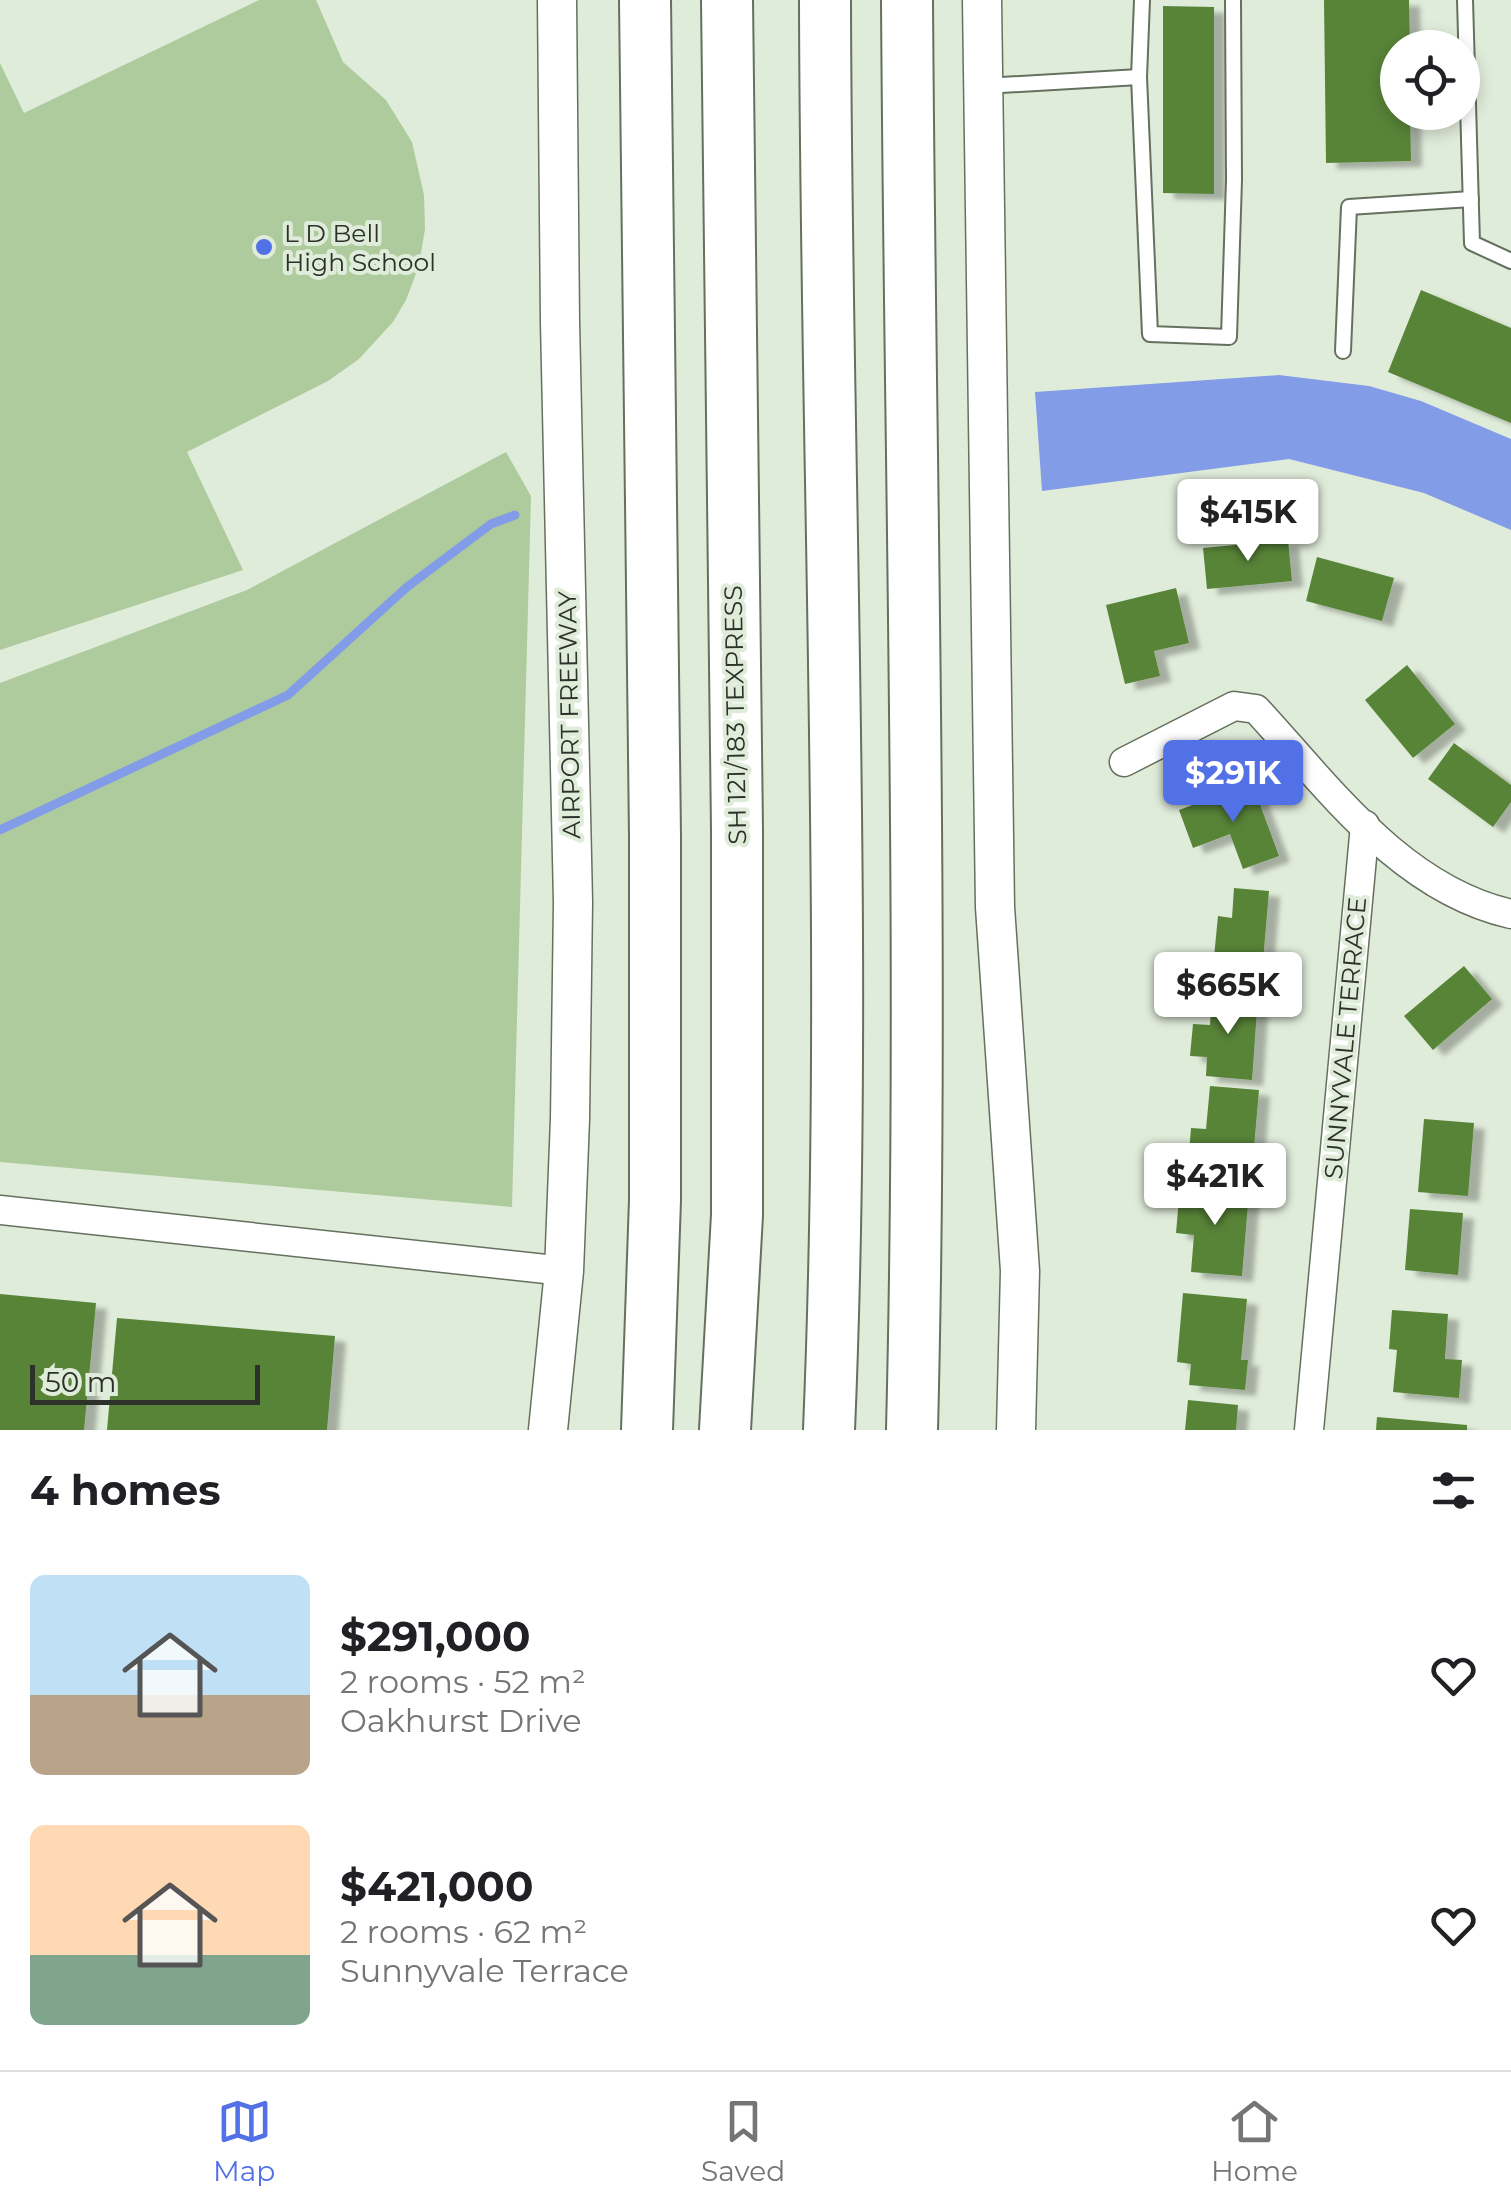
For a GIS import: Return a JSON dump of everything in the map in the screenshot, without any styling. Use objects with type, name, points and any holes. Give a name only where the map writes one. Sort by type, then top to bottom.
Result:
[{"type":"highway","points":[[645,0],[655,837],[655,1200],[647,1430]]},
{"type":"highway","name":"SH 121/183 TEXPRESS","points":[[725,1430],[737,1216],[737,832],[727,0]]},
{"type":"highway","points":[[826,0],[836,1204],[828,1430]]},
{"type":"highway","points":[[907,0],[918,877],[918,1195],[912,1430]]},
{"type":"main road","name":"AIRPORT FREEWAY","points":[[548,1430],[564,1271],[573,902],[560,361],[558,0]]},
{"type":"main road","points":[[982,0],[995,907],[1020,1271],[1016,1430]]},
{"type":"street","points":[[1124,762],[1234,706],[1256,709],[1406,865],[1452,892],[1511,914]]},
{"type":"street","name":"SUNNYVALE TERRACE","points":[[1309,1430],[1364,825]]},
{"type":"street","points":[[0,1210],[564,1271]]},
{"type":"lane","points":[[1142,0],[1139,78],[1150,334],[1229,337],[1234,180],[1233,0]]},
{"type":"lane","points":[[1465,0],[1472,244],[1511,261]]},
{"type":"lane","points":[[984,86],[1139,78]]},
{"type":"lane","points":[[1344,351],[1350,207],[1470,199]]},
{"type":"green space","points":[[259,0],[316,0],[343,62],[386,100],[412,142],[424,195],[425,229],[419,266],[406,300],[393,322],[359,359],[328,381],[187,452],[243,570],[0,650],[0,63],[24,113]]},
{"type":"green space","points":[[506,452],[531,496],[512,1207],[0,1162],[0,683],[247,590]]},
{"type":"water","points":[[1279,375],[1369,386],[1421,401],[1511,439],[1511,530],[1424,493],[1289,459],[1042,491],[1035,392]]},
{"type":"building","points":[[1324,0],[1409,0],[1410,30],[1380,30],[1380,130],[1410,130],[1411,161],[1326,163]]},
{"type":"building","points":[[1163,6],[1214,7],[1214,194],[1163,193]]},
{"type":"building","points":[[1421,290],[1511,328],[1511,423],[1388,372]]},
{"type":"building","points":[[1288,540],[1292,581],[1207,589],[1203,548]]},
{"type":"building","points":[[1317,557],[1394,578],[1382,621],[1306,601]]},
{"type":"building","points":[[1176,588],[1189,643],[1154,651],[1160,676],[1125,684],[1106,605]]},
{"type":"building","points":[[1407,665],[1455,724],[1413,758],[1365,700]]},
{"type":"building","points":[[1454,743],[1511,785],[1511,802],[1493,827],[1428,779]]},
{"type":"building","points":[[1252,783],[1279,856],[1243,869],[1230,834],[1193,848],[1179,810]]},
{"type":"building","points":[[1234,888],[1269,891],[1263,961],[1214,957],[1218,916],[1232,918]]},
{"type":"building","points":[[1464,966],[1492,999],[1433,1050],[1404,1016]]},
{"type":"building","points":[[1212,993],[1258,996],[1252,1080],[1206,1076],[1207,1057],[1190,1056],[1193,1024],[1210,1025]]},
{"type":"building","points":[[1210,1086],[1259,1090],[1251,1182],[1205,1178],[1207,1154],[1189,1153],[1191,1128],[1206,1129]]},
{"type":"building","points":[[1424,1119],[1474,1123],[1468,1196],[1418,1192]]},
{"type":"building","points":[[1180,1186],[1249,1192],[1242,1276],[1191,1272],[1194,1235],[1176,1233]]},
{"type":"building","points":[[1410,1209],[1463,1213],[1458,1275],[1405,1270]]},
{"type":"building","points":[[1183,1293],[1247,1299],[1241,1360],[1248,1360],[1245,1390],[1189,1385],[1191,1364],[1177,1362]]},
{"type":"building","points":[[0,1294],[96,1303],[84,1430],[0,1430]]},
{"type":"building","points":[[1392,1310],[1448,1314],[1445,1359],[1462,1360],[1459,1398],[1393,1392],[1397,1350],[1389,1349]]},
{"type":"building","points":[[117,1318],[335,1336],[327,1430],[107,1430]]},
{"type":"building","points":[[1188,1400],[1238,1405],[1236,1430],[1185,1430]]},
{"type":"building","points":[[1377,1417],[1467,1425],[1467,1430],[1376,1430]]},
{"type":"waterway","points":[[0,830],[288,695],[407,587],[491,524],[515,515]]},
{"type":"place","name":"L D Bell High School","points":[[264,247]]}]
